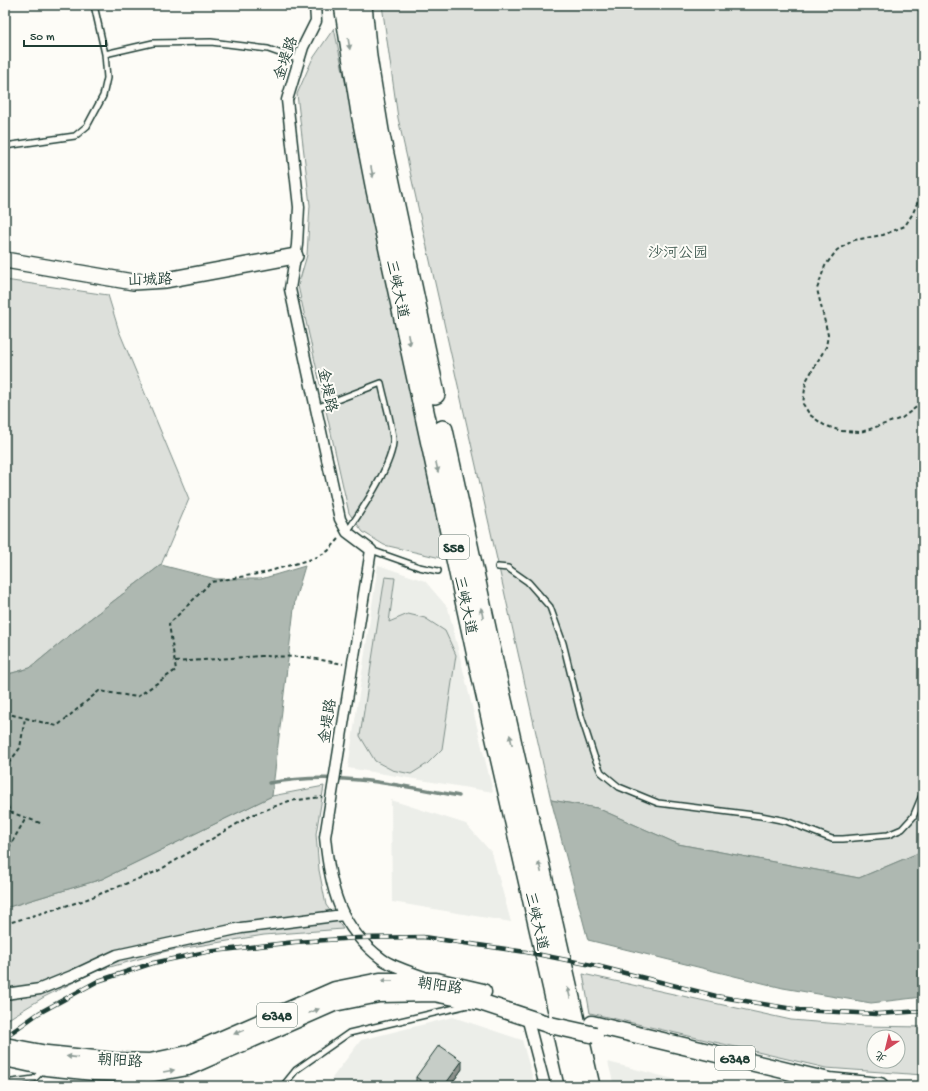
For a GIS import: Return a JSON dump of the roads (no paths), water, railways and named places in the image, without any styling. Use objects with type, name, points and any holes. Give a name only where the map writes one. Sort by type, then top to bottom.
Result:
[{"type":"highway","name":"三峡大道","points":[[344,5],[361,113],[378,198],[477,656],[575,1086]]},
{"type":"highway","name":"三峡大道","points":[[362,5],[367,57],[379,131],[492,659],[590,1086]]},
{"type":"main road","name":"朝阳路","points":[[5,1046],[47,1054],[114,1062],[150,1062],[188,1054],[335,990],[380,981],[436,981],[484,992],[548,1020]]},
{"type":"main road","name":"朝阳路","points":[[5,1058],[46,1066],[94,1072],[149,1074],[188,1067],[334,1004],[379,994],[434,993],[480,1002],[528,1017],[593,1029],[829,1083],[880,1086]]},
{"type":"main road","name":"朝阳路","points":[[593,1029],[805,1086]]},
{"type":"street","name":"金堤路","points":[[315,5],[316,21],[299,60],[287,100],[299,207],[290,290],[340,518],[347,532],[371,550],[334,772],[325,837],[329,873],[335,897],[343,914]]},
{"type":"street","name":"山城路","points":[[5,260],[133,282],[166,280],[294,261]]},
{"type":"street","name":"山城路","points":[[5,269],[134,291],[160,291],[294,261]]},
{"type":"street","points":[[5,994],[40,989],[72,976],[117,954],[241,928],[343,914],[358,938],[383,960],[436,981]]},
{"type":"street","points":[[528,1017],[545,1086]]},
{"type":"lane","points":[[5,146],[75,136],[87,126],[103,96],[107,78],[105,54],[94,5]]},
{"type":"lane","points":[[105,54],[153,43],[212,42],[268,50],[299,60]]},
{"type":"lane","points":[[316,408],[381,383],[393,439],[391,453],[372,493],[347,532]]},
{"type":"lane","points":[[371,550],[419,567],[438,571]]},
{"type":"lane","points":[[498,568],[508,568],[528,582],[550,607],[563,643],[581,716],[594,756],[601,772],[619,787],[658,803],[761,816],[786,821],[832,839],[888,834],[902,829],[913,817],[923,793]]},
{"type":"lane","points":[[283,1086],[296,1070],[349,1032],[480,1002]]},
{"type":"lane","points":[[5,1083],[34,1079],[46,1066]]},
{"type":"waterway","points":[[269,783],[318,778],[365,780],[459,796]]},
{"type":"railway","points":[[5,1037],[39,1013],[98,981],[153,963],[206,952],[295,942],[358,938],[423,937],[526,952],[597,966],[716,996],[799,1010],[877,1014],[923,1011]]},
{"type":"park label","name":"沙河公园","points":[[678,252]]}]
